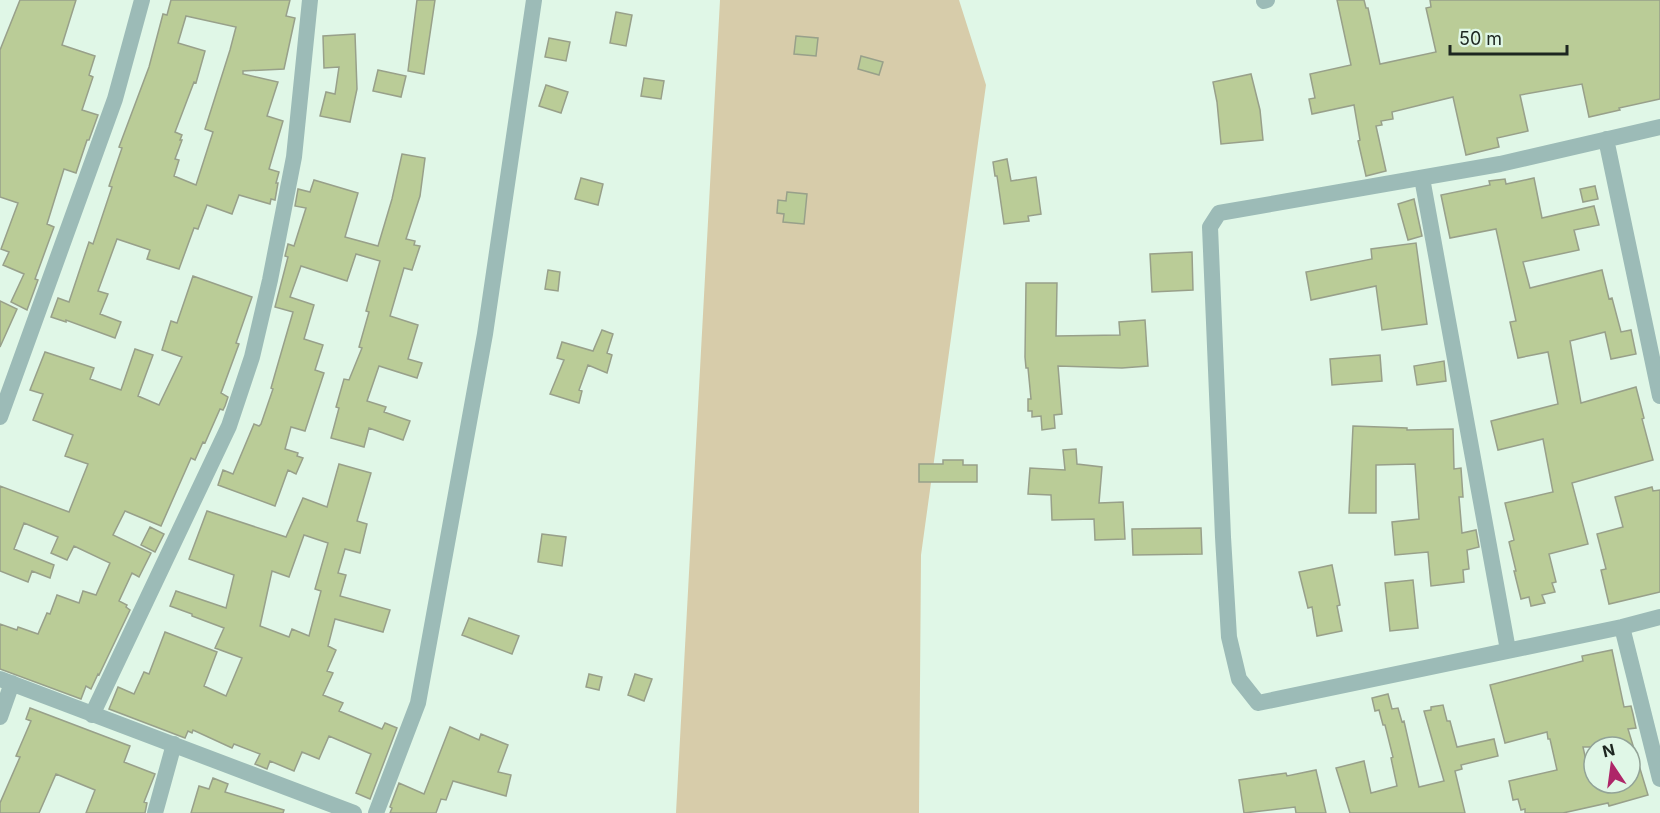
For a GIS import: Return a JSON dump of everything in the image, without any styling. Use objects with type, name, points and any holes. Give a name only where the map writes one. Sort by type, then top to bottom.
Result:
[{"type":"street","points":[[0,417],[115,99],[142,0]]},
{"type":"street","points":[[92,715],[229,426],[252,357],[294,157],[310,0]]},
{"type":"street","points":[[376,813],[418,703],[485,334],[534,0]]},
{"type":"street","points":[[1660,128],[1500,164],[1219,213],[1210,227],[1229,637],[1239,680],[1258,703],[1622,627],[1660,617]]},
{"type":"street","points":[[1606,139],[1660,396]]},
{"type":"street","points":[[1422,178],[1508,650]]},
{"type":"street","points":[[1622,627],[1660,779]]},
{"type":"street","points":[[0,717],[6,681],[354,813]]},
{"type":"street","points":[[155,813],[174,744]]},
{"type":"shaded area","points":[[720,0],[959,0],[986,85],[921,555],[919,813],[676,813]]},
{"type":"building","points":[[20,0],[76,0],[62,45],[95,56],[89,75],[93,77],[82,110],[98,115],[76,173],[64,169],[47,224],[54,227],[35,279],[38,280],[27,310],[11,302],[24,274],[3,265],[9,252],[1,249],[18,203],[0,197],[0,50]]},
{"type":"building","points":[[171,0],[290,0],[286,16],[295,18],[284,69],[243,71],[243,74],[278,82],[267,116],[283,121],[269,169],[279,172],[276,183],[278,183],[275,200],[271,199],[270,204],[239,195],[232,214],[207,205],[198,229],[194,228],[179,269],[147,259],[150,250],[117,239],[98,291],[108,294],[100,314],[121,322],[115,338],[66,320],[66,322],[51,317],[58,298],[69,302],[89,242],[93,244],[112,187],[109,186],[122,148],[119,147],[149,67],[163,14],[167,15]],"holes":[[[186,16],[236,27],[205,129],[213,132],[196,185],[174,176],[179,160],[175,159],[182,140],[180,140],[182,135],[175,132],[194,82],[196,83],[205,51],[178,43]]]},
{"type":"building","points":[[417,0],[435,0],[424,74],[408,71]]},
{"type":"building","points":[[1337,0],[1364,0],[1368,8],[1380,64],[1436,52],[1426,8],[1431,7],[1430,0],[1660,0],[1660,99],[1589,117],[1582,84],[1520,95],[1528,131],[1497,138],[1499,147],[1466,155],[1453,97],[1392,112],[1393,119],[1381,121],[1382,125],[1376,126],[1386,171],[1366,176],[1358,141],[1360,140],[1354,105],[1312,114],[1309,99],[1315,98],[1310,74],[1351,65]]},
{"type":"building","points":[[616,12],[632,15],[626,46],[610,43]]},
{"type":"building","points":[[355,34],[357,89],[350,122],[320,116],[326,92],[335,94],[339,67],[324,68],[323,36]]},
{"type":"building","points":[[796,36],[818,38],[816,56],[794,54]]},
{"type":"building","points":[[549,38],[570,42],[566,61],[545,57]]},
{"type":"building","points":[[861,56],[883,62],[879,75],[858,69]]},
{"type":"building","points":[[378,70],[406,76],[401,97],[373,91]]},
{"type":"building","points":[[1251,74],[1260,110],[1263,140],[1221,144],[1213,82]]},
{"type":"building","points":[[644,78],[664,81],[661,99],[641,96]]},
{"type":"building","points":[[546,85],[568,92],[561,113],[539,106]]},
{"type":"building","points":[[402,154],[425,158],[420,196],[406,239],[415,241],[414,245],[420,246],[412,270],[404,268],[390,316],[418,325],[408,359],[422,363],[417,378],[379,366],[367,401],[386,407],[384,412],[410,421],[403,440],[369,428],[364,447],[331,438],[344,379],[349,380],[362,348],[359,347],[369,312],[366,311],[380,261],[356,254],[347,281],[301,266],[290,297],[314,305],[304,339],[323,345],[315,370],[324,373],[305,431],[291,427],[285,449],[298,453],[297,456],[303,458],[296,474],[288,470],[275,506],[218,485],[223,470],[233,474],[254,424],[259,426],[261,424],[273,389],[271,388],[293,312],[275,307],[288,257],[285,256],[288,244],[294,246],[306,208],[295,206],[298,189],[310,192],[314,180],[358,193],[345,237],[378,246]]},
{"type":"building","points":[[1007,159],[1011,181],[1036,177],[1041,214],[1028,216],[1029,221],[1004,224],[993,162]]},
{"type":"building","points":[[581,178],[603,184],[598,205],[575,199]]},
{"type":"building","points":[[1534,178],[1542,218],[1594,206],[1599,225],[1574,230],[1579,250],[1523,262],[1530,288],[1602,270],[1609,299],[1612,298],[1621,332],[1631,330],[1636,354],[1611,359],[1605,332],[1570,341],[1581,403],[1636,387],[1653,460],[1572,483],[1588,544],[1549,554],[1556,582],[1552,583],[1555,592],[1542,595],[1545,603],[1531,606],[1529,597],[1521,599],[1509,542],[1514,540],[1505,503],[1553,492],[1543,439],[1498,450],[1491,421],[1558,404],[1548,352],[1518,358],[1510,322],[1516,321],[1496,229],[1450,238],[1441,195],[1490,185],[1489,181],[1505,179],[1506,184]]},
{"type":"building","points":[[1595,186],[1598,199],[1583,202],[1580,189]]},
{"type":"building","points":[[787,192],[807,194],[804,224],[783,222],[784,214],[777,213],[778,200],[786,201]]},
{"type":"building","points":[[1414,199],[1422,236],[1408,240],[1398,204]]},
{"type":"building","points":[[1416,243],[1427,324],[1382,330],[1376,286],[1311,300],[1306,272],[1372,259],[1371,249]]},
{"type":"building","points":[[1192,252],[1193,290],[1152,292],[1150,254]]},
{"type":"building","points":[[548,270],[560,272],[558,291],[545,289]]},
{"type":"building","points":[[193,276],[252,297],[236,343],[239,344],[221,393],[228,397],[225,406],[223,410],[220,409],[195,460],[191,458],[161,526],[125,511],[113,535],[151,553],[139,577],[132,573],[119,601],[127,605],[126,607],[130,610],[99,675],[91,689],[86,686],[81,699],[0,669],[0,624],[38,634],[47,613],[50,614],[57,595],[79,603],[83,591],[96,595],[110,563],[74,546],[67,560],[51,553],[58,537],[24,523],[14,549],[54,565],[50,578],[32,571],[28,582],[0,571],[0,486],[69,512],[88,464],[65,456],[73,435],[33,420],[43,394],[30,390],[45,352],[94,368],[90,379],[121,390],[135,349],[153,355],[138,396],[159,405],[182,357],[162,350],[171,321],[177,323]]},
{"type":"building","points":[[1026,283],[1057,283],[1056,336],[1120,335],[1119,322],[1145,320],[1148,366],[1122,368],[1058,366],[1062,414],[1054,415],[1055,428],[1042,430],[1041,416],[1032,417],[1032,411],[1028,411],[1028,399],[1031,399],[1025,357]]},
{"type":"building","points":[[0,301],[17,309],[0,347]]},
{"type":"building","points":[[602,330],[613,334],[607,353],[612,355],[607,373],[588,365],[579,390],[582,391],[579,403],[550,394],[564,360],[557,358],[562,342],[593,351]]},
{"type":"building","points":[[1380,355],[1382,381],[1332,385],[1330,359]]},
{"type":"building","points":[[1444,361],[1446,381],[1417,385],[1414,366]]},
{"type":"building","points":[[1353,426],[1407,428],[1407,430],[1453,429],[1454,469],[1461,468],[1463,497],[1459,497],[1462,533],[1476,530],[1479,547],[1467,550],[1469,569],[1463,570],[1464,582],[1431,586],[1428,552],[1395,555],[1392,522],[1419,519],[1415,464],[1376,465],[1376,513],[1349,513]]},
{"type":"building","points":[[1076,449],[1077,464],[1102,467],[1099,503],[1123,502],[1125,539],[1095,540],[1094,519],[1052,520],[1051,495],[1028,494],[1030,468],[1065,470],[1063,450]]},
{"type":"building","points":[[943,460],[963,460],[963,465],[977,465],[977,482],[919,482],[919,464],[943,464]]},
{"type":"building","points":[[339,464],[371,473],[357,521],[367,524],[360,553],[345,549],[338,573],[346,575],[340,596],[390,610],[383,632],[335,619],[328,646],[336,650],[327,671],[333,673],[323,695],[343,703],[339,711],[382,729],[385,723],[397,728],[370,799],[356,793],[371,754],[329,736],[319,759],[302,752],[294,771],[270,761],[267,769],[255,764],[260,754],[234,744],[232,748],[193,730],[192,733],[188,731],[185,738],[109,709],[118,687],[134,694],[144,672],[149,674],[165,632],[217,652],[204,686],[226,696],[242,658],[215,648],[224,628],[170,606],[176,591],[226,608],[234,575],[189,559],[207,511],[286,537],[303,498],[327,507]],"holes":[[[304,535],[328,543],[315,589],[321,591],[309,636],[292,629],[289,637],[260,626],[272,571],[289,577]]]},
{"type":"building","points":[[1652,487],[1653,491],[1660,490],[1660,592],[1609,604],[1601,570],[1606,569],[1597,534],[1623,527],[1615,497]]},
{"type":"building","points":[[150,527],[164,534],[155,552],[141,545]]},
{"type":"building","points":[[1201,528],[1202,554],[1133,555],[1132,529]]},
{"type":"building","points":[[542,534],[566,537],[562,566],[538,562]]},
{"type":"building","points":[[1332,565],[1340,605],[1337,606],[1342,631],[1317,636],[1312,607],[1308,608],[1299,572]]},
{"type":"building","points":[[1413,580],[1418,628],[1390,631],[1385,583]]},
{"type":"building","points":[[469,618],[519,636],[512,654],[462,635]]},
{"type":"building","points":[[1612,650],[1624,707],[1631,706],[1636,728],[1628,729],[1630,735],[1582,735],[1582,795],[1642,795],[1642,775],[1648,795],[1609,806],[1608,803],[1563,813],[1525,813],[1525,809],[1521,810],[1518,799],[1513,800],[1509,781],[1557,770],[1550,739],[1548,739],[1547,732],[1505,743],[1490,685],[1583,661],[1582,656]]},
{"type":"building","points":[[589,674],[602,677],[599,690],[586,687]]},
{"type":"building","points":[[635,674],[652,679],[644,701],[628,695]]},
{"type":"building","points":[[1388,694],[1392,709],[1398,708],[1402,722],[1404,721],[1419,787],[1444,781],[1424,711],[1443,705],[1457,747],[1494,739],[1498,756],[1461,765],[1462,769],[1455,771],[1465,813],[1350,813],[1336,768],[1364,761],[1371,793],[1397,786],[1385,725],[1383,725],[1379,710],[1375,711],[1372,698]]},
{"type":"building","points":[[30,708],[130,746],[124,762],[155,774],[144,802],[147,803],[145,813],[86,813],[95,790],[56,774],[39,813],[0,813],[0,803],[20,757],[16,756],[31,721],[26,719]]},
{"type":"building","points":[[450,727],[479,740],[481,734],[508,745],[498,772],[511,775],[506,796],[453,781],[446,800],[441,799],[436,813],[390,813],[399,783],[424,794]]},
{"type":"building","points":[[1316,770],[1326,813],[1296,813],[1295,807],[1244,813],[1239,780],[1286,773],[1287,776]]},
{"type":"building","points":[[213,778],[228,784],[225,792],[284,810],[283,813],[191,813],[199,786],[209,789]]}]
